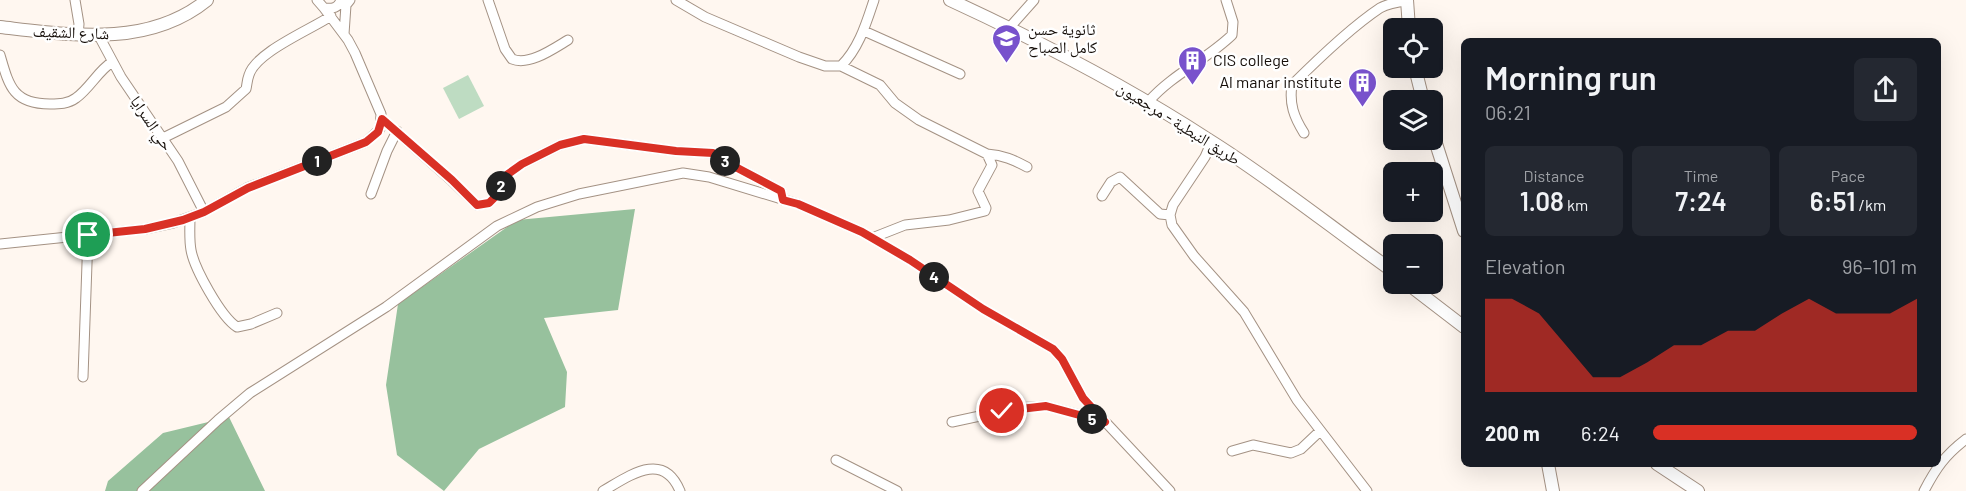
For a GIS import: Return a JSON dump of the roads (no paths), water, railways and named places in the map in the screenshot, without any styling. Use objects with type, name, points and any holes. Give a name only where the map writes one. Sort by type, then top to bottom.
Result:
[{"type":"main road","name":"شارع الشقيف","points":[[0,27],[99,36],[127,33],[178,19],[207,0]]},
{"type":"main road","name":"طريق النبطية - مرجعيون","points":[[950,0],[1010,27],[1149,101],[1212,141],[1383,264]]},
{"type":"main road","points":[[1407,0],[1408,18]]},
{"type":"main road","points":[[1438,150],[1461,222]]},
{"type":"main road","points":[[1421,294],[1461,325]]},
{"type":"main road","points":[[1549,467],[1553,491]]},
{"type":"main road","points":[[1662,467],[1698,491]]},
{"type":"street","points":[[75,0],[79,24],[78,35]]},
{"type":"street","points":[[0,244],[159,226],[204,212],[240,191],[366,142],[378,132],[382,119],[378,104],[356,53],[344,33],[317,0]]},
{"type":"street","points":[[488,0],[505,49],[512,59],[525,61],[568,40]]},
{"type":"street","points":[[676,0],[705,17],[799,57],[825,66],[841,66],[880,85],[895,103],[929,127],[987,154],[998,155],[1027,167]]},
{"type":"street","points":[[841,66],[864,31],[874,0]]},
{"type":"street","points":[[1010,27],[1034,0]]},
{"type":"street","points":[[1149,101],[1171,79],[1206,56],[1232,35],[1233,22],[1226,0]]},
{"type":"street","points":[[1304,133],[1292,110],[1290,98],[1292,85],[1381,8],[1407,0]]},
{"type":"street","points":[[163,138],[226,107],[246,89],[249,74],[261,58],[307,32],[327,12],[345,2],[344,33]]},
{"type":"street","points":[[864,31],[960,74]]},
{"type":"street","name":"حي السرايا","points":[[99,36],[112,62],[163,138],[204,212]]},
{"type":"street","points":[[0,55],[12,90],[16,95],[23,100],[40,104],[71,101],[112,62]]},
{"type":"street","points":[[382,119],[477,205],[489,203],[496,196],[508,174],[522,164],[560,145],[584,139],[676,151],[713,153],[781,191],[783,200]]},
{"type":"street","points":[[371,194],[387,150],[397,131]]},
{"type":"street","points":[[1212,141],[1205,157],[1173,205],[1170,215],[1172,225],[1177,234],[1244,312],[1297,400],[1367,491]]},
{"type":"street","points":[[872,238],[906,225],[949,220],[985,211],[986,208],[978,190],[992,165],[987,154]]},
{"type":"street","points":[[142,491],[250,393],[386,307],[497,226],[526,211],[589,192],[683,173],[709,177],[818,212],[872,238],[910,260],[983,309],[1053,349],[1062,359],[1083,398],[1170,491]]},
{"type":"street","points":[[1102,195],[1111,182],[1120,177],[1160,214],[1170,215]]},
{"type":"street","points":[[190,217],[193,259],[213,299],[229,321],[237,327],[246,326],[277,313]]},
{"type":"street","points":[[83,377],[88,235]]},
{"type":"street","points":[[952,422],[1017,408],[1046,406],[1105,422]]},
{"type":"street","points":[[1232,452],[1252,446],[1291,453],[1301,449],[1320,431]]},
{"type":"street","points":[[1941,461],[1966,439]]},
{"type":"street","points":[[836,460],[897,491]]},
{"type":"street","points":[[1924,491],[1936,467]]},
{"type":"street","points":[[603,491],[646,468],[672,476],[680,491]]},
{"type":"place","name":"ثانوية حسن كامل الصباح","points":[[1007,64]]},
{"type":"place","name":"CIS college","points":[[1192,86]]},
{"type":"place","name":"Al manar institute","points":[[1363,108]]}]
